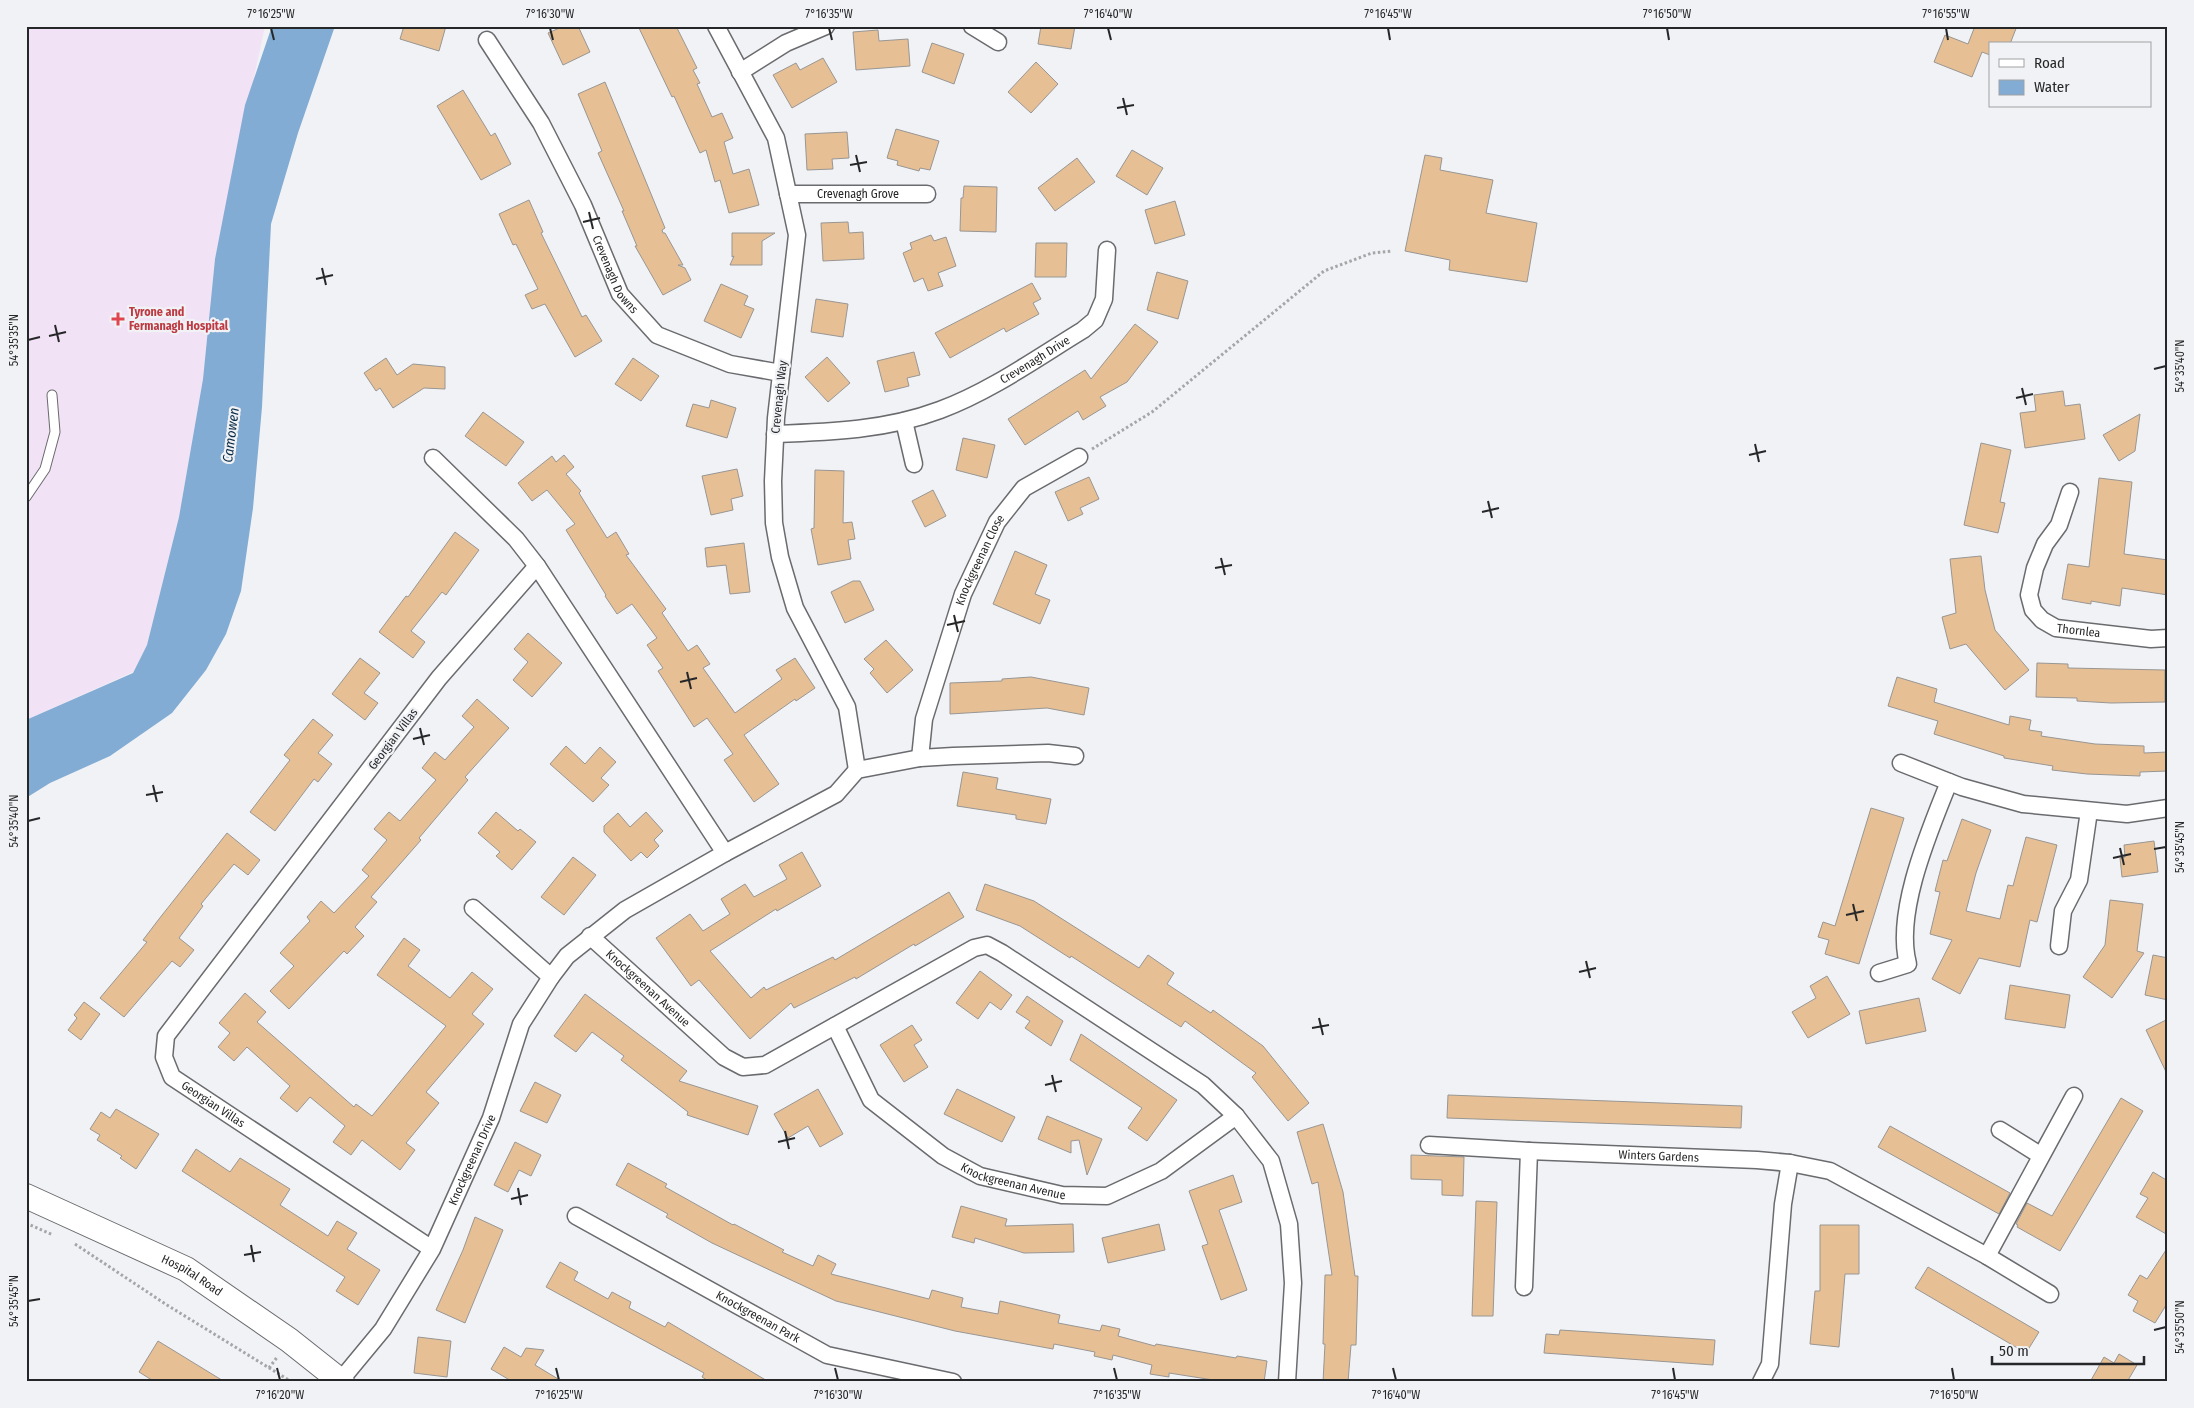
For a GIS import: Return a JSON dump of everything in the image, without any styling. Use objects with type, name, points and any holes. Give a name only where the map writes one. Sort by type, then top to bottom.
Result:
[{"type":"main road","name":"Hospital Road","points":[[26,1196],[186,1268],[289,1340],[341,1381]]},
{"type":"street","name":"Crevenagh Way","points":[[716,26],[776,138],[797,235],[775,434],[774,523],[780,557],[795,608],[847,707],[857,770]]},
{"type":"street","points":[[740,72],[786,43],[826,26]]},
{"type":"street","points":[[972,26],[998,42]]},
{"type":"street","name":"Crevenagh Downs","points":[[487,40],[541,123],[583,205],[620,294],[657,335],[730,364],[781,373]]},
{"type":"street","name":"Crevenagh Grove","points":[[788,194],[928,194]]},
{"type":"street","name":"Crevenagh Drive","points":[[775,434],[843,432],[877,427],[940,410],[985,390],[1084,330],[1096,320],[1104,299],[1107,250]]},
{"type":"street","points":[[904,421],[914,464]]},
{"type":"street","name":"Knockgreenan Close","points":[[920,758],[924,719],[963,594],[997,522],[1024,488],[1079,457]]},
{"type":"street","points":[[433,458],[516,539],[537,566],[725,853]]},
{"type":"street","name":"Thornlea","points":[[2070,492],[2059,525],[2045,544],[2035,568],[2029,595],[2033,610],[2042,620],[2056,628],[2151,638],[2168,638]]},
{"type":"street","name":"Georgian Villas","points":[[432,1249],[172,1077],[164,1057],[166,1036],[439,678],[537,566]]},
{"type":"street","points":[[590,936],[625,910],[725,853],[836,794],[857,770],[920,758],[1048,753],[1075,756]]},
{"type":"street","points":[[1901,763],[1949,782],[2023,804],[2127,814],[2168,808]]},
{"type":"street","points":[[1879,973],[1908,964],[1904,951],[1909,899],[1931,826],[1949,782]]},
{"type":"street","points":[[2060,946],[2063,911],[2079,880],[2089,811]]},
{"type":"street","points":[[473,908],[551,977]]},
{"type":"street","name":"Knockgreenan Drive","points":[[341,1381],[383,1329],[432,1249],[491,1118],[521,1024],[567,956],[590,936]]},
{"type":"street","name":"Knockgreenan Avenue","points":[[590,936],[724,1057],[743,1068],[765,1065],[974,948],[986,946],[1002,952],[1203,1085],[1236,1116],[1271,1161],[1290,1224],[1293,1282],[1287,1382]]},
{"type":"street","name":"Knockgreenan Avenue","points":[[835,1026],[870,1100],[943,1156],[980,1176],[1062,1194],[1107,1196],[1161,1171],[1236,1116]]},
{"type":"street","points":[[1987,1256],[2040,1155],[2074,1096]]},
{"type":"street","points":[[2000,1130],[2040,1155]]},
{"type":"street","name":"Winters Gardens","points":[[1429,1145],[1790,1163],[1830,1171],[1987,1256],[2050,1294]]},
{"type":"street","points":[[1524,1287],[1529,1151]]},
{"type":"street","points":[[1761,1382],[1770,1364],[1782,1214],[1790,1163]]},
{"type":"street","name":"Knockgreenan Park","points":[[576,1216],[827,1355],[953,1382]]},
{"type":"lane","points":[[26,497],[45,469],[55,432],[52,395]]},
{"type":"path","points":[[1079,457],[1152,412],[1324,271],[1372,253],[1392,251]]},
{"type":"path","points":[[26,1223],[58,1237]]},
{"type":"path","points":[[74,1244],[167,1305],[292,1382]]},
{"type":"shaded area","name":"Tyrone and Fermanagh Hospital","points":[[26,26],[265,26],[215,259],[203,379],[179,517],[147,645],[133,672],[26,720]]},
{"type":"water","name":"Camowen","points":[[272,26],[335,26],[298,133],[271,224],[262,407],[253,508],[241,591],[226,634],[206,670],[172,713],[110,756],[50,783],[26,798],[26,720],[133,673],[147,645],[179,517],[203,379],[215,259],[245,105]]},
{"type":"building","points":[[404,26],[446,26],[439,51],[400,39]]},
{"type":"building","points":[[564,26],[578,26],[590,52],[563,65],[548,33]]},
{"type":"building","points":[[638,26],[676,26],[697,68],[693,70],[700,83],[697,84],[712,117],[722,113],[733,138],[724,142],[733,174],[749,169],[759,205],[729,213],[720,180],[715,182],[706,150],[700,153],[674,96],[672,97]]},
{"type":"building","points":[[1041,26],[1075,26],[1071,49],[1038,44]]},
{"type":"building","points":[[1975,26],[2017,26],[2011,42],[1989,42],[1989,55],[1982,52],[1972,77],[1934,62],[1945,35],[1968,44]]},
{"type":"building","points":[[878,30],[879,41],[908,39],[910,66],[856,70],[853,32]]},
{"type":"building","points":[[932,43],[964,54],[954,84],[922,72]]},
{"type":"building","points":[[823,58],[837,82],[792,108],[773,75],[796,63],[800,70]]},
{"type":"building","points":[[1036,62],[1058,84],[1031,113],[1008,92]]},
{"type":"building","points":[[605,82],[665,228],[662,230],[663,233],[665,233],[683,265],[678,265],[685,268],[691,280],[663,295],[635,246],[637,246],[622,211],[624,211],[598,153],[602,151],[578,94]]},
{"type":"building","points":[[463,90],[491,136],[495,133],[511,164],[481,180],[437,106]]},
{"type":"building","points":[[896,129],[939,141],[930,170],[920,168],[919,171],[897,165],[898,161],[887,158]]},
{"type":"building","points":[[847,132],[849,158],[832,159],[833,169],[807,170],[805,134]]},
{"type":"building","points":[[1132,150],[1163,168],[1147,195],[1116,176]]},
{"type":"building","points":[[1425,155],[1442,158],[1440,170],[1493,180],[1486,213],[1537,223],[1527,282],[1449,270],[1450,260],[1405,251]]},
{"type":"building","points":[[1077,158],[1095,182],[1055,211],[1038,188]]},
{"type":"building","points":[[964,186],[997,187],[996,232],[960,231],[961,198],[963,198]]},
{"type":"building","points":[[529,200],[543,232],[541,233],[582,317],[586,315],[602,341],[575,357],[545,304],[532,309],[525,295],[538,289],[516,244],[513,245],[499,214]]},
{"type":"building","points":[[1175,201],[1185,235],[1155,244],[1145,210]]},
{"type":"building","points":[[848,222],[849,233],[863,232],[864,259],[823,261],[821,223]]},
{"type":"building","points":[[732,233],[775,233],[762,241],[762,265],[730,265],[734,256],[732,257]]},
{"type":"building","points":[[931,235],[934,241],[946,237],[956,266],[938,273],[943,286],[928,291],[923,278],[914,282],[903,253],[912,249],[910,243]]},
{"type":"building","points":[[1036,243],[1067,243],[1066,277],[1035,277]]},
{"type":"building","points":[[1157,272],[1188,281],[1178,319],[1147,310]]},
{"type":"building","points":[[1032,283],[1041,299],[1033,303],[1039,314],[1006,332],[1004,328],[950,358],[935,333]]},
{"type":"building","points":[[721,284],[748,296],[744,305],[754,309],[741,338],[704,321]]},
{"type":"building","points":[[816,299],[848,304],[843,337],[811,332]]},
{"type":"building","points":[[1135,324],[1158,342],[1127,382],[1100,397],[1106,406],[1083,420],[1078,411],[1025,445],[1008,419],[1085,370],[1091,379]]},
{"type":"building","points":[[914,352],[920,375],[907,378],[909,386],[885,392],[877,361]]},
{"type":"building","points":[[827,357],[850,383],[828,402],[805,377]]},
{"type":"building","points":[[386,358],[397,375],[413,364],[445,367],[445,389],[424,388],[393,408],[380,388],[376,391],[364,373]]},
{"type":"building","points":[[633,358],[659,376],[641,401],[615,384]]},
{"type":"building","points":[[2063,391],[2065,406],[2080,404],[2085,439],[2025,448],[2020,413],[2036,411],[2034,395]]},
{"type":"building","points":[[711,400],[736,408],[727,438],[686,426],[693,404],[709,408]]},
{"type":"building","points":[[483,412],[524,442],[506,466],[465,436]]},
{"type":"building","points":[[2140,414],[2135,451],[2119,461],[2103,435]]},
{"type":"building","points":[[963,438],[995,445],[987,478],[956,470]]},
{"type":"building","points":[[1981,443],[2011,450],[2000,502],[2005,503],[1998,533],[1964,525]]},
{"type":"building","points":[[564,455],[574,467],[566,474],[581,491],[579,493],[607,538],[616,532],[629,554],[626,555],[666,609],[662,613],[688,651],[697,645],[710,664],[703,668],[735,713],[782,679],[776,670],[795,658],[815,688],[796,701],[795,699],[744,735],[779,784],[754,802],[724,760],[733,754],[707,718],[694,727],[658,671],[663,668],[647,645],[657,638],[632,604],[617,614],[605,596],[566,530],[575,524],[547,490],[532,501],[518,483],[552,456],[556,462]]},
{"type":"building","points":[[737,469],[743,496],[731,499],[733,510],[711,515],[702,476]]},
{"type":"building","points":[[815,470],[844,471],[843,523],[852,522],[855,539],[848,540],[851,559],[818,565],[811,529],[814,528]]},
{"type":"building","points":[[1089,477],[1099,499],[1080,508],[1083,514],[1068,521],[1055,492]]},
{"type":"building","points":[[2099,478],[2132,482],[2124,554],[2168,560],[2168,595],[2122,588],[2120,606],[2062,599],[2068,564],[2089,567]]},
{"type":"building","points":[[933,490],[946,516],[925,527],[912,501]]},
{"type":"building","points":[[455,532],[479,550],[446,595],[442,592],[411,631],[425,642],[413,658],[379,632],[406,596],[408,597]]},
{"type":"building","points":[[744,543],[750,592],[730,594],[726,565],[707,567],[705,548]]},
{"type":"building","points":[[1015,551],[1047,565],[1035,594],[1050,600],[1040,624],[993,604]]},
{"type":"building","points":[[1981,556],[1985,590],[1995,630],[2029,670],[2005,690],[1966,644],[1950,649],[1942,617],[1956,613],[1950,559]]},
{"type":"building","points":[[853,581],[860,581],[874,610],[845,623],[831,592]]},
{"type":"building","points":[[528,633],[562,663],[532,697],[513,680],[528,662],[514,649]]},
{"type":"building","points":[[886,640],[913,670],[887,693],[870,673],[874,669],[864,659]]},
{"type":"building","points":[[360,658],[380,673],[364,693],[378,703],[365,720],[332,694]]},
{"type":"building","points":[[2037,663],[2068,664],[2068,668],[2165,670],[2165,702],[2111,703],[2077,701],[2077,698],[2036,697]]},
{"type":"building","points":[[1031,677],[1089,688],[1084,715],[1047,708],[950,714],[950,683],[1002,681],[1002,679]]},
{"type":"building","points":[[1897,677],[1937,689],[1934,702],[2009,725],[2010,716],[2031,720],[2029,730],[2042,732],[2041,736],[2095,744],[2144,746],[2144,753],[2168,752],[2168,771],[2140,772],[2140,776],[2087,774],[2052,770],[2053,766],[2004,758],[2004,756],[1934,734],[1938,721],[1888,706]]},
{"type":"building","points":[[477,699],[509,728],[465,777],[468,780],[419,838],[421,840],[371,897],[377,902],[355,927],[364,936],[347,954],[344,951],[289,1009],[270,991],[294,966],[280,953],[310,921],[307,917],[321,901],[334,913],[369,876],[362,870],[387,840],[374,829],[389,812],[400,821],[436,780],[422,768],[435,752],[445,760],[474,727],[462,716]]},
{"type":"building","points":[[313,719],[333,735],[318,753],[332,764],[318,782],[314,779],[275,831],[250,812],[290,760],[284,755]]},
{"type":"building","points":[[566,746],[585,764],[600,747],[616,762],[601,778],[609,785],[593,802],[550,764]]},
{"type":"building","points":[[963,772],[998,778],[996,789],[1051,799],[1046,824],[1016,819],[1016,815],[957,806]]},
{"type":"building","points":[[1871,808],[1904,818],[1859,964],[1825,954],[1829,940],[1818,937],[1823,922],[1835,926]]},
{"type":"building","points":[[496,812],[518,831],[520,829],[536,842],[512,870],[496,856],[500,852],[478,833]]},
{"type":"building","points":[[646,812],[663,831],[654,840],[659,846],[647,858],[641,852],[631,861],[604,832],[604,826],[618,813],[630,827]]},
{"type":"building","points":[[1962,819],[1991,830],[1976,873],[1966,911],[2000,919],[2008,885],[2013,886],[2026,837],[2057,845],[2037,922],[2030,920],[2020,967],[1979,958],[1960,994],[1932,979],[1952,940],[1930,934],[1940,892],[1935,891],[1943,860],[1947,861]]},
{"type":"building","points":[[227,833],[260,860],[248,875],[234,864],[201,904],[203,906],[179,938],[194,950],[180,967],[172,961],[124,1017],[100,998],[147,942],[143,940]]},
{"type":"building","points":[[2154,841],[2158,872],[2122,877],[2120,858],[2125,857],[2124,845]]},
{"type":"building","points":[[802,852],[821,886],[777,911],[776,909],[710,951],[751,998],[764,987],[766,990],[833,957],[835,960],[949,892],[964,917],[856,979],[855,977],[794,1008],[791,1003],[750,1039],[699,980],[691,986],[656,938],[690,914],[703,931],[730,914],[721,899],[745,884],[754,897],[787,879],[779,865]]},
{"type":"building","points":[[573,857],[596,875],[564,915],[541,897]]},
{"type":"building","points":[[985,884],[1034,901],[1139,968],[1148,955],[1174,973],[1167,984],[1211,1013],[1213,1010],[1263,1046],[1309,1103],[1288,1121],[1252,1077],[1256,1073],[1185,1021],[1181,1027],[1071,956],[1070,958],[1020,926],[976,910]]},
{"type":"building","points":[[2110,900],[2143,904],[2137,951],[2144,953],[2112,998],[2083,977],[2105,945]]},
{"type":"building","points":[[404,938],[420,950],[408,966],[450,998],[472,972],[493,989],[472,1014],[484,1024],[426,1092],[439,1103],[406,1143],[415,1150],[400,1170],[362,1140],[351,1155],[333,1142],[345,1126],[310,1097],[297,1112],[280,1098],[290,1086],[247,1047],[234,1061],[218,1047],[230,1033],[219,1023],[245,993],[266,1012],[257,1022],[354,1107],[356,1104],[372,1116],[446,1026],[377,975]]},
{"type":"building","points":[[2153,955],[2168,958],[2168,1000],[2145,995]]},
{"type":"building","points":[[980,971],[1012,995],[1001,1010],[990,1002],[978,1019],[956,1003]]},
{"type":"building","points":[[1827,976],[1850,1014],[1808,1038],[1792,1012],[1816,998],[1810,986]]},
{"type":"building","points":[[2010,985],[2070,995],[2065,1028],[2005,1019]]},
{"type":"building","points":[[585,994],[687,1071],[679,1081],[758,1106],[748,1135],[687,1115],[688,1112],[621,1060],[624,1056],[592,1032],[576,1052],[554,1036]]},
{"type":"building","points":[[1027,996],[1063,1021],[1051,1046],[1025,1028],[1030,1021],[1016,1012]]},
{"type":"building","points":[[1919,998],[1926,1031],[1866,1044],[1859,1011]]},
{"type":"building","points":[[84,1002],[100,1014],[81,1040],[68,1030],[77,1018],[74,1015]]},
{"type":"building","points":[[2168,1019],[2168,1076],[2146,1030]]},
{"type":"building","points":[[912,1025],[922,1040],[914,1045],[928,1067],[904,1082],[880,1045]]},
{"type":"building","points":[[1081,1034],[1177,1100],[1147,1141],[1128,1128],[1142,1108],[1070,1060]]},
{"type":"building","points":[[535,1082],[561,1095],[547,1123],[520,1111]]},
{"type":"building","points":[[818,1089],[843,1134],[820,1147],[808,1126],[788,1138],[774,1114]]},
{"type":"building","points":[[957,1089],[1015,1117],[1002,1142],[944,1114]]},
{"type":"building","points":[[1448,1095],[1742,1106],[1741,1128],[1447,1118]]},
{"type":"building","points":[[2121,1098],[2143,1111],[2060,1251],[2017,1227],[2018,1225],[2016,1224],[2027,1203],[2052,1216]]},
{"type":"building","points":[[116,1109],[159,1134],[136,1169],[120,1158],[122,1156],[97,1140],[100,1135],[90,1129],[101,1112],[110,1118]]},
{"type":"building","points":[[1047,1116],[1102,1139],[1087,1175],[1079,1140],[1071,1141],[1071,1153],[1038,1139]]},
{"type":"building","points":[[1323,1124],[1343,1192],[1355,1276],[1358,1276],[1356,1345],[1351,1345],[1348,1382],[1323,1382],[1325,1275],[1332,1275],[1318,1182],[1312,1184],[1297,1132]]},
{"type":"building","points":[[1890,1126],[2010,1193],[1999,1214],[1878,1147]]},
{"type":"building","points":[[515,1142],[541,1155],[531,1176],[519,1170],[508,1192],[494,1185]]},
{"type":"building","points":[[196,1149],[230,1172],[240,1158],[290,1189],[280,1205],[328,1236],[337,1221],[357,1233],[347,1249],[380,1270],[358,1305],[336,1291],[345,1277],[182,1171]]},
{"type":"building","points":[[1411,1155],[1464,1157],[1463,1196],[1442,1195],[1442,1180],[1411,1179]]},
{"type":"building","points":[[628,1163],[667,1184],[665,1187],[733,1225],[784,1250],[782,1252],[813,1266],[818,1255],[836,1264],[831,1274],[929,1299],[932,1290],[963,1298],[961,1307],[998,1314],[1000,1301],[1060,1315],[1058,1323],[1100,1331],[1102,1325],[1120,1329],[1118,1336],[1155,1346],[1156,1344],[1236,1358],[1237,1356],[1267,1361],[1264,1382],[1226,1382],[1169,1373],[1169,1377],[1150,1374],[1152,1365],[1113,1355],[1112,1360],[1094,1356],[1095,1352],[1054,1344],[1053,1349],[955,1331],[836,1301],[712,1243],[666,1217],[668,1214],[616,1185]]},
{"type":"building","points":[[2153,1172],[2168,1181],[2168,1235],[2136,1217],[2148,1198],[2140,1194]]},
{"type":"building","points":[[1233,1175],[1242,1202],[1219,1210],[1247,1290],[1221,1300],[1202,1246],[1208,1244],[1189,1191]]},
{"type":"building","points":[[1476,1201],[1497,1202],[1493,1316],[1472,1316]]},
{"type":"building","points":[[961,1206],[1007,1219],[1005,1226],[1073,1224],[1074,1252],[1024,1253],[975,1238],[974,1243],[952,1237]]},
{"type":"building","points":[[475,1217],[503,1230],[465,1323],[436,1310],[463,1250]]},
{"type":"building","points":[[1159,1224],[1165,1250],[1108,1263],[1102,1238]]},
{"type":"building","points":[[1820,1225],[1859,1225],[1859,1274],[1845,1274],[1839,1347],[1810,1344],[1815,1291],[1820,1291]]},
{"type":"building","points":[[2168,1247],[2168,1302],[2155,1323],[2133,1311],[2138,1301],[2128,1295],[2140,1275],[2147,1279]]},
{"type":"building","points":[[560,1262],[578,1272],[574,1280],[608,1299],[612,1292],[631,1302],[629,1308],[665,1327],[668,1322],[769,1382],[710,1382],[702,1377],[704,1373],[546,1287]]},
{"type":"building","points":[[1928,1267],[2039,1332],[2026,1353],[1915,1288]]},
{"type":"building","points":[[1560,1330],[1715,1340],[1713,1365],[1544,1353],[1546,1334],[1559,1335]]},
{"type":"building","points":[[418,1337],[451,1341],[447,1377],[414,1373]]},
{"type":"building","points":[[158,1341],[225,1382],[155,1382],[139,1372]]},
{"type":"building","points":[[504,1347],[521,1357],[526,1348],[544,1350],[535,1365],[563,1382],[513,1382],[491,1369]]},
{"type":"building","points":[[2119,1354],[2137,1365],[2127,1382],[2090,1382],[2104,1357],[2114,1363]]},
{"type":"place","name":"Tyrone and Fermanagh Hospital","points":[[118,319]]}]
